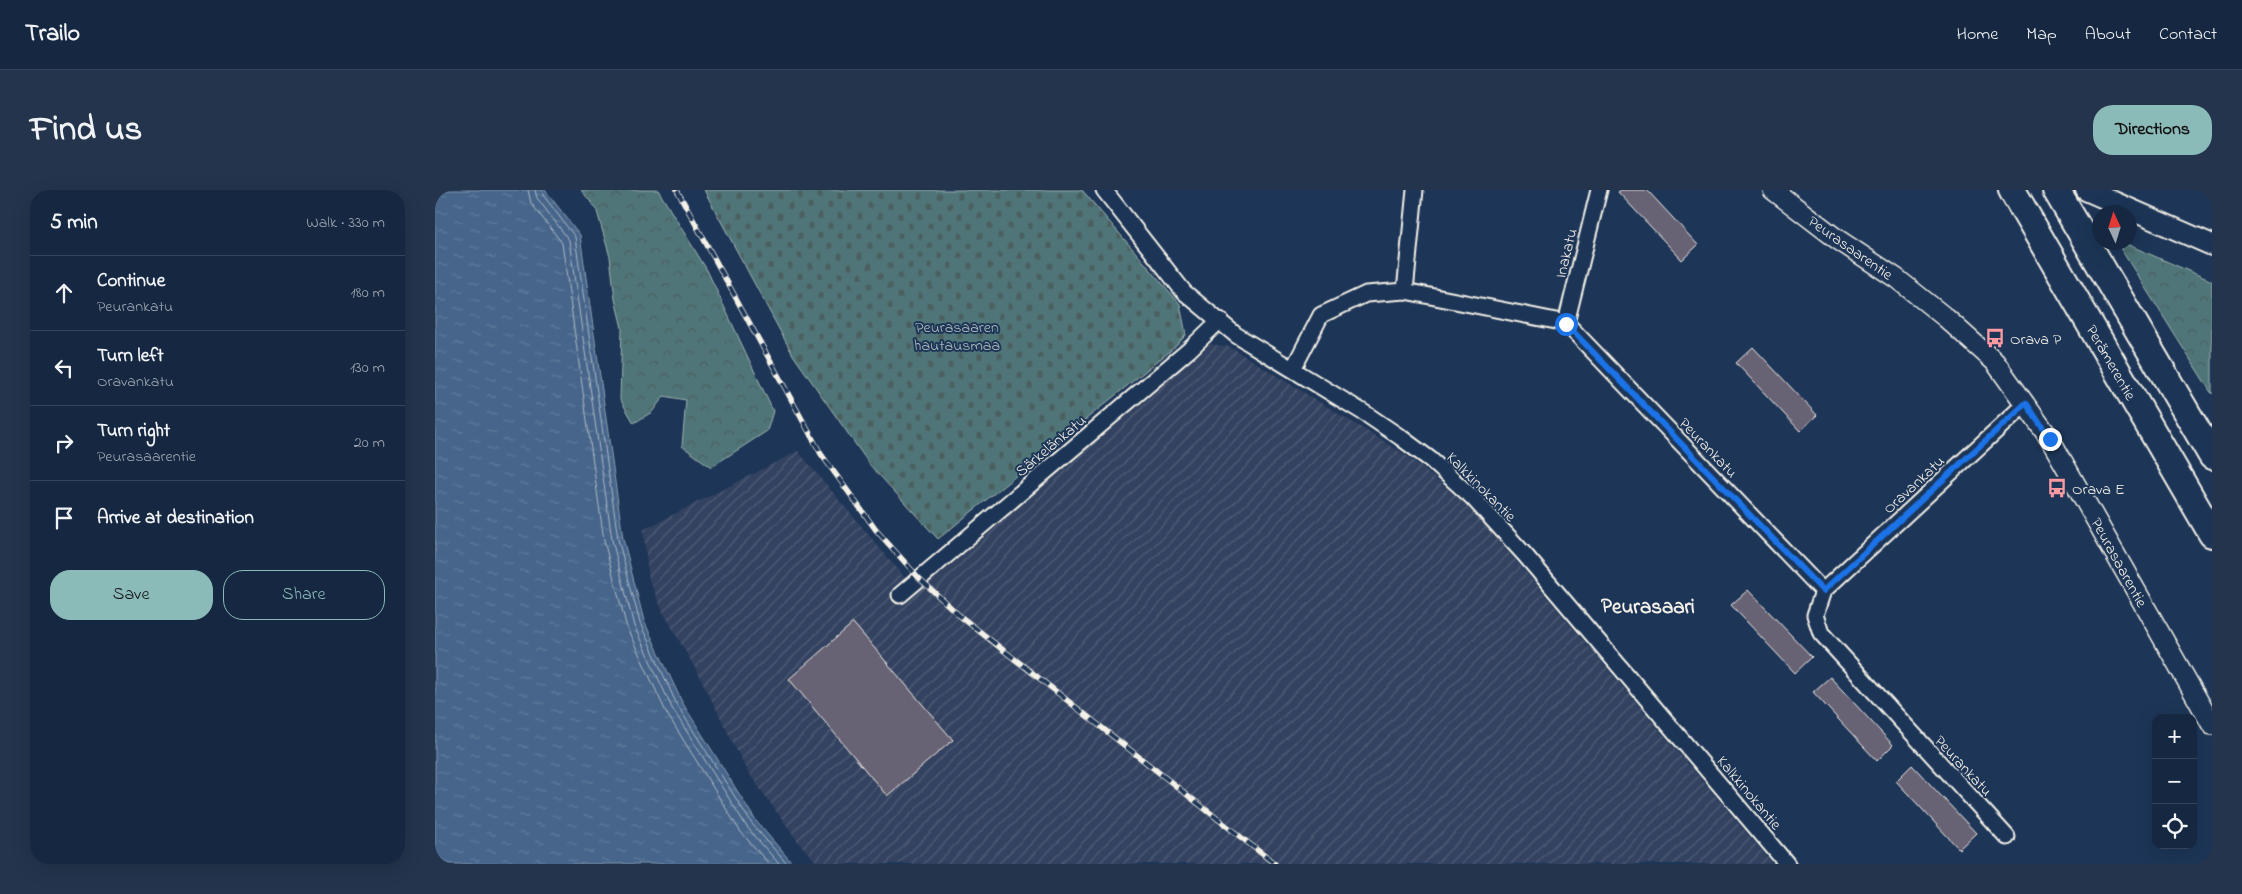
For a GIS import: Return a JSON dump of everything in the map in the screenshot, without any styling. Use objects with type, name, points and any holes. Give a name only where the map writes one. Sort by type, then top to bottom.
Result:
[{"type":"highway","name":"Perämerentie","points":[[2012,190],[2212,534]]},
{"type":"highway","points":[[2056,190],[2212,456]]},
{"type":"main road","points":[[2086,190],[2212,245]]},
{"type":"street","name":"Kalkkinokantie","points":[[1104,190],[1184,292],[1237,335],[1393,432],[1431,460],[1473,498],[1525,555],[1787,864]]},
{"type":"street","points":[[1405,291],[1415,190]]},
{"type":"street","name":"Inakatu","points":[[1566,324],[1599,190]]},
{"type":"street","name":"Peurasaarentie","points":[[1773,190],[1837,239],[1895,278],[1946,318],[1995,362],[2050,439],[2212,725]]},
{"type":"street","points":[[1293,369],[1321,315],[1366,294],[1405,291],[1566,324]]},
{"type":"street","name":"Särkelänkatu","points":[[900,595],[1189,350],[1220,320]]},
{"type":"street","name":"Peurankatu","points":[[1566,324],[1823,591],[1815,615],[1821,633],[2007,837]]},
{"type":"street","name":"Oravankatu","points":[[1823,591],[2026,403]]},
{"type":"shaded area","points":[[1210,344],[1230,347],[1409,457],[1472,509],[1773,864],[818,864],[799,843],[747,771],[700,677],[663,612],[649,580],[643,530],[798,451],[916,591]]},
{"type":"green space","points":[[581,190],[658,190],[707,270],[773,411],[767,431],[711,467],[682,446],[686,400],[664,396],[652,412],[634,423],[620,399],[622,328],[615,299],[610,257],[596,208]]},
{"type":"green space","name":"Peurasaaren hautausmaa","points":[[704,190],[1082,190],[1180,304],[1186,335],[1175,347],[938,539],[870,465],[793,355]]},
{"type":"green space","points":[[2137,249],[2212,281],[2212,394],[2121,250]]},
{"type":"water","points":[[435,190],[545,190],[580,235],[623,538],[644,621],[682,702],[756,821],[793,864],[435,864]]},
{"type":"building","points":[[1621,190],[1647,190],[1698,245],[1682,260],[1618,192]]},
{"type":"building","points":[[1753,347],[1817,415],[1800,431],[1736,363]]},
{"type":"building","points":[[1748,590],[1812,657],[1795,673],[1731,605]]},
{"type":"building","points":[[853,623],[953,740],[887,796],[789,679]]},
{"type":"building","points":[[1830,677],[1893,745],[1877,761],[1813,692]]},
{"type":"building","points":[[1912,765],[1976,833],[1959,849],[1896,781]]},
{"type":"railway","points":[[677,190],[821,454],[876,530],[919,578],[960,616],[1275,864]]},
{"type":"place","name":"Orava P","points":[[1995,338]]},
{"type":"place","name":"Orava E","points":[[2057,488]]},
{"type":"district","name":"Peurasaari","points":[[1648,606]]},
{"type":"route","points":[[1566,324],[1823,591],[2026,403],[2050,439]]}]
